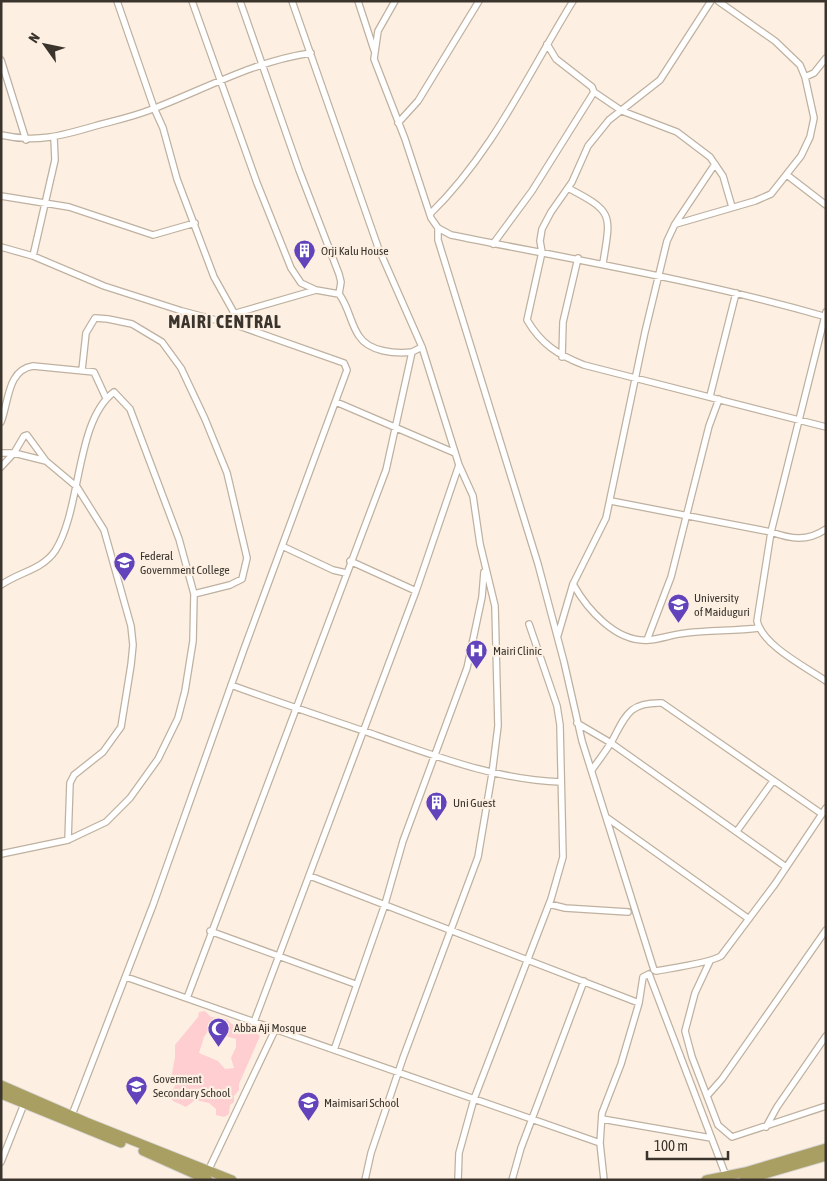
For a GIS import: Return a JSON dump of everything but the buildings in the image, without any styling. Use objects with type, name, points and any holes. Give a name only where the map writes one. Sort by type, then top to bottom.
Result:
[{"type":"highway","points":[[1,1085],[191,1168]]},
{"type":"highway","points":[[1,1094],[208,1175],[232,1180]]},
{"type":"highway","points":[[706,1180],[826,1148]]},
{"type":"highway","points":[[744,1180],[826,1156]]},
{"type":"street","points":[[117,1],[154,108],[164,128],[177,179],[214,277],[233,314],[242,327]]},
{"type":"street","points":[[192,1],[257,183],[291,268],[301,283],[316,290],[339,294],[346,303],[359,337],[370,346],[400,354],[412,352],[422,347]]},
{"type":"street","points":[[240,1],[261,66],[339,274],[341,282],[339,294]]},
{"type":"street","points":[[292,1],[378,246],[422,347],[459,465],[473,496],[484,564],[495,606],[498,726],[478,857],[398,1073],[371,1153],[366,1180]]},
{"type":"street","points":[[358,1],[374,52],[376,68],[398,123],[430,214],[438,228],[438,240],[538,564],[577,723],[654,970],[710,961],[721,956],[786,867],[826,808]]},
{"type":"street","points":[[374,52],[378,31],[395,1]]},
{"type":"street","points":[[398,123],[418,102],[479,1]]},
{"type":"street","points":[[430,214],[464,178],[500,126],[573,1]]},
{"type":"street","points":[[711,1],[660,80],[609,120],[588,146],[568,188],[551,212],[542,229],[540,241],[542,252],[527,320],[535,333],[550,349],[562,357],[635,379],[710,396],[826,427]]},
{"type":"street","points":[[675,224],[770,194],[802,156],[814,118],[805,77],[795,60],[775,41],[718,1]]},
{"type":"street","points":[[547,44],[556,59],[592,87],[594,92],[622,111],[677,132],[710,157],[723,176],[732,207]]},
{"type":"street","points":[[1,135],[26,140],[54,138],[154,108],[220,80],[261,66],[311,53]]},
{"type":"street","points":[[805,77],[814,73],[826,58]]},
{"type":"street","points":[[1,60],[26,140]]},
{"type":"street","points":[[493,244],[532,190],[594,92]]},
{"type":"street","points":[[33,256],[55,160],[54,138]]},
{"type":"street","points":[[557,637],[573,584],[603,526],[610,501],[635,379],[667,241],[675,224],[715,164]]},
{"type":"street","points":[[787,175],[826,205]]},
{"type":"street","points":[[568,188],[604,210],[608,220],[603,263]]},
{"type":"street","points":[[1,196],[69,207],[153,235],[194,223]]},
{"type":"street","points":[[438,228],[451,235],[603,263],[825,314],[771,532],[757,621],[759,628],[778,649],[826,681]]},
{"type":"street","points":[[1,247],[33,256],[104,286],[242,327],[344,363],[347,370],[126,977],[72,1115]]},
{"type":"street","points":[[562,357],[563,322],[578,258]]},
{"type":"street","points":[[233,314],[316,290]]},
{"type":"street","points":[[710,396],[736,294]]},
{"type":"street","points":[[82,370],[86,333],[95,318],[108,318],[132,324],[162,342],[181,368],[205,419],[227,473],[247,558],[242,578],[230,585],[194,594]]},
{"type":"street","points":[[186,998],[386,470],[412,352]]},
{"type":"street","points":[[1,422],[15,377],[23,367],[32,366],[94,372],[106,398]]},
{"type":"street","points":[[1,585],[13,576],[46,562],[56,550],[77,486],[79,465],[98,411],[106,398],[114,392],[130,409],[180,539],[194,594],[193,641],[185,691],[178,718],[158,759],[130,798],[106,822],[68,840],[1,854]]},
{"type":"street","points":[[647,640],[671,577],[688,517],[709,426],[719,399]]},
{"type":"street","points":[[336,402],[455,453]]},
{"type":"street","points":[[1,467],[14,453],[24,436],[27,435],[46,461],[77,486],[104,530],[126,608],[133,645],[121,727],[103,752],[74,775],[70,783],[68,840]]},
{"type":"street","points":[[1,453],[14,453],[46,461]]},
{"type":"street","points":[[254,1022],[416,591],[459,465]]},
{"type":"street","points":[[610,501],[771,532],[793,540],[826,529]]},
{"type":"street","points":[[282,546],[333,570],[346,573]]},
{"type":"street","points":[[350,561],[416,591]]},
{"type":"street","points":[[334,1050],[385,904],[403,841],[467,668],[482,597],[484,564]]},
{"type":"street","points":[[573,584],[590,610],[625,635],[647,640],[687,633],[759,628]]},
{"type":"street","points":[[458,1180],[460,1153],[474,1100],[548,904],[563,857],[560,725],[557,706],[529,624]]},
{"type":"street","points":[[231,685],[296,709],[492,774],[528,781],[561,782]]},
{"type":"street","points":[[592,770],[611,743],[622,718],[631,709],[648,703],[662,703],[822,814]]},
{"type":"street","points":[[577,723],[611,743],[786,867]]},
{"type":"street","points":[[737,831],[773,781]]},
{"type":"street","points":[[606,817],[749,919]]},
{"type":"street","points":[[310,876],[528,958],[639,1003]]},
{"type":"street","points":[[548,904],[565,908],[628,912]]},
{"type":"street","points":[[707,1096],[722,1079],[826,930]]},
{"type":"street","points":[[210,931],[277,957],[356,984]]},
{"type":"street","points":[[710,961],[695,993],[685,1031],[718,1125],[732,1137],[826,1106]]},
{"type":"street","points":[[604,1180],[600,1143],[602,1119],[639,1003],[644,977],[649,974],[726,1176]]},
{"type":"street","points":[[126,977],[600,1143]]},
{"type":"street","points":[[512,1180],[532,1118],[584,981]]},
{"type":"street","points":[[208,1175],[275,1030]]},
{"type":"street","points":[[766,1127],[777,1107],[826,1036]]},
{"type":"street","points":[[1,1162],[24,1104]]},
{"type":"street","points":[[602,1119],[711,1138]]},
{"type":"shaded area","points":[[205,1011],[211,1017],[227,1019],[235,1026],[260,1036],[239,1084],[239,1090],[234,1096],[234,1102],[230,1105],[229,1114],[224,1117],[216,1115],[216,1109],[209,1103],[195,1100],[186,1107],[173,1101],[169,1095],[176,1084],[171,1079],[175,1045],[198,1017],[199,1012]],"holes":[[[208,1031],[236,1039],[236,1047],[231,1058],[234,1068],[225,1069],[218,1061],[199,1053]]]},
{"type":"place","name":"Orji Kalu House","points":[[305,270]]},
{"type":"place","name":"Federal Government College","points":[[124,582]]},
{"type":"place","name":"University of Maiduguri","points":[[678,624]]},
{"type":"place","name":"Mairi Clinic","points":[[477,670]]},
{"type":"place","name":"Uni Guest","points":[[437,822]]},
{"type":"place","name":"Abba Aji Mosque","points":[[218,1047]]},
{"type":"place","name":"Goverment Secondary School","points":[[137,1105]]},
{"type":"place","name":"Maimisari School","points":[[308,1122]]},
{"type":"district","name":"MAIRI CENTRAL","points":[[225,321]]}]
